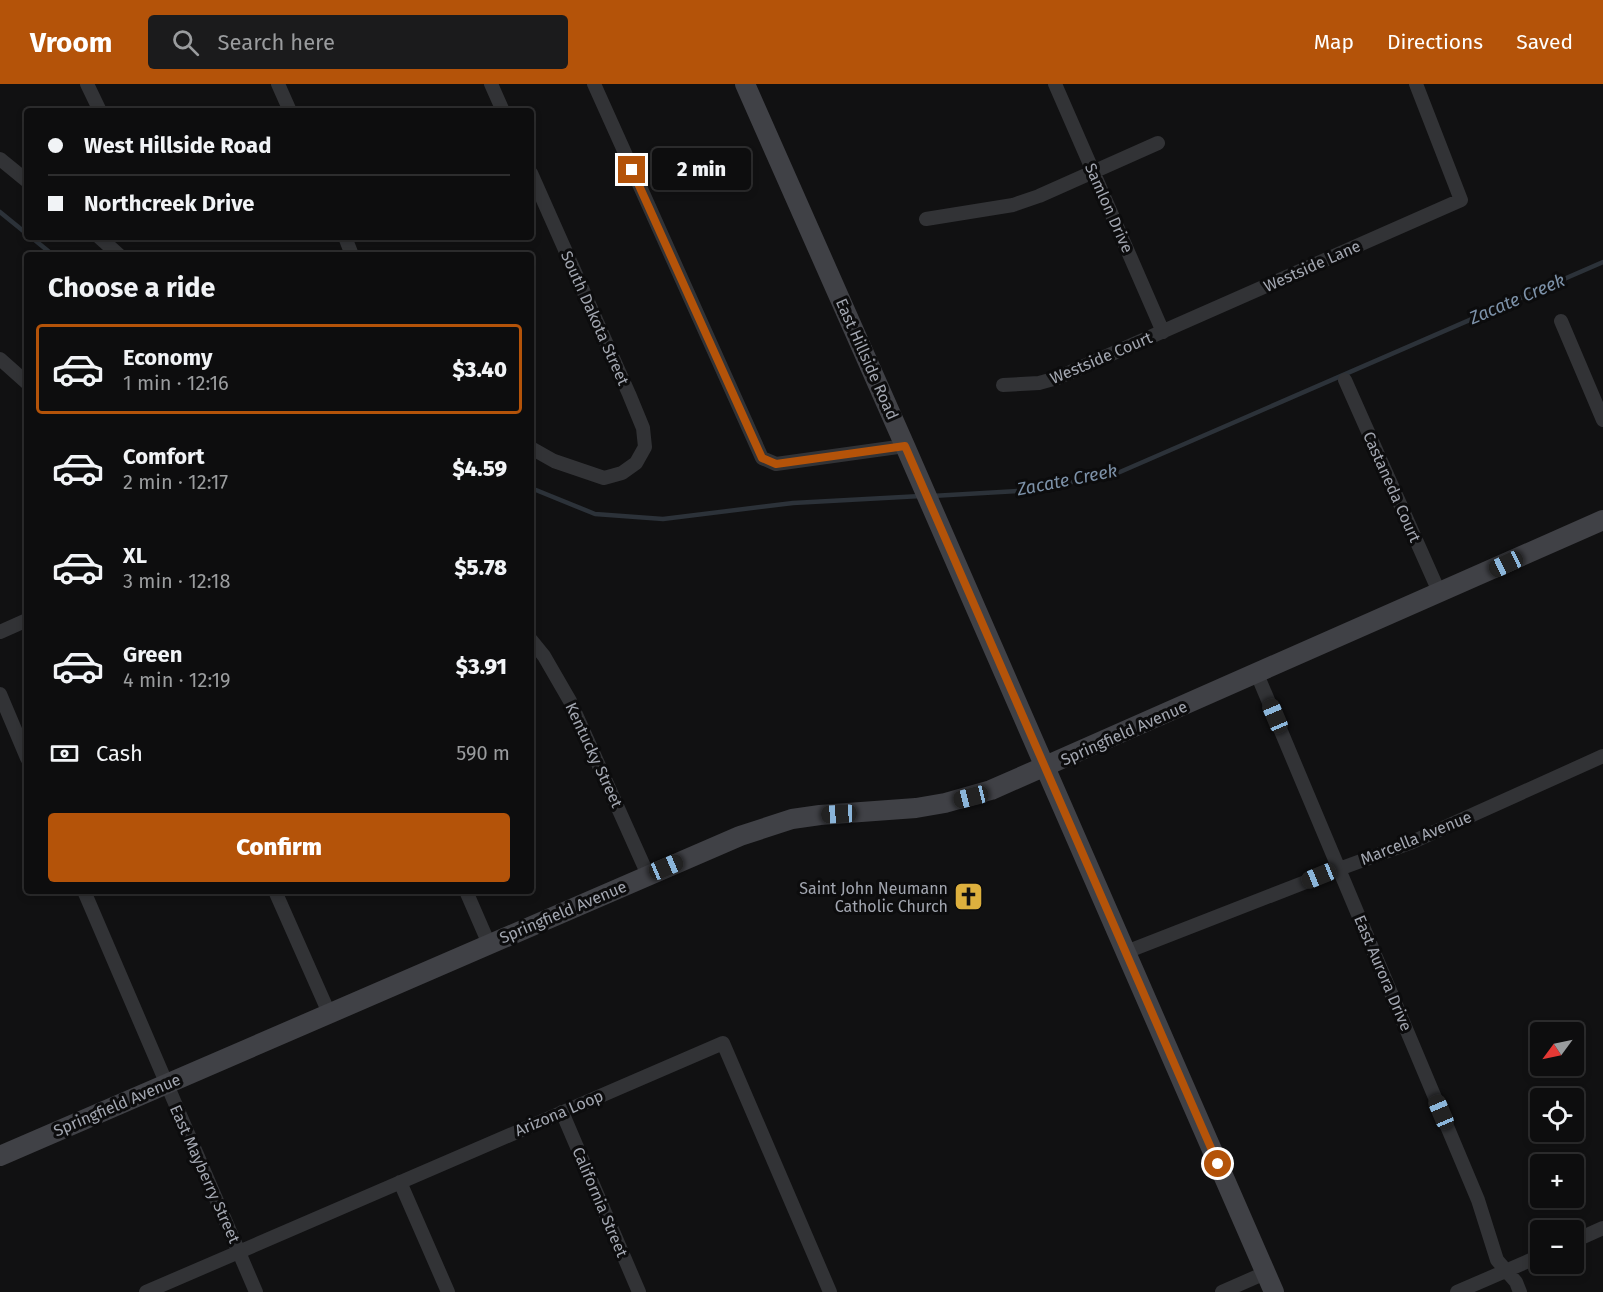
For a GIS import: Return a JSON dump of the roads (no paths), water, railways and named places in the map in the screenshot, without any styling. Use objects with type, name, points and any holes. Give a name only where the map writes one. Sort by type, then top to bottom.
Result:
[{"type":"main road","name":"East Hillside Road","points":[[745,84],[1274,1292]]},
{"type":"main road","name":"Springfield Avenue","points":[[2,1150],[166,1084],[740,836],[792,819],[945,803],[991,790],[1440,594],[1603,520]]},
{"type":"street","points":[[87,84],[99,108]]},
{"type":"street","points":[[278,84],[289,108]]},
{"type":"street","points":[[491,84],[502,108]]},
{"type":"street","points":[[594,84],[762,458],[776,464],[905,446]]},
{"type":"street","name":"Samlon Drive","points":[[1055,84],[1163,332]]},
{"type":"street","name":"Westside Lane","points":[[1163,332],[1461,200],[1416,84]]},
{"type":"street","points":[[926,219],[1013,205],[1158,143]]},
{"type":"street","points":[[0,159],[24,179]]},
{"type":"street","name":"South Dakota Street","points":[[534,180],[630,394],[643,428],[645,447],[636,463],[622,473],[604,478],[554,461],[534,450]]},
{"type":"street","points":[[102,240],[116,252]]},
{"type":"street","points":[[1561,321],[1603,420]]},
{"type":"street","name":"Westside Court","points":[[1003,385],[1039,383],[1057,378],[1163,332]]},
{"type":"street","points":[[0,359],[24,379]]},
{"type":"street","name":"Castaneda Court","points":[[1345,380],[1440,594]]},
{"type":"street","points":[[0,632],[24,621]]},
{"type":"street","name":"Kentucky Street","points":[[534,644],[544,656],[570,701],[648,875]]},
{"type":"street","name":"East Aurora Drive","points":[[1257,674],[1478,1200],[1497,1260],[1507,1270],[1520,1292]]},
{"type":"street","points":[[0,694],[24,751]]},
{"type":"street","name":"Marcella Avenue","points":[[1126,952],[1410,843],[1603,756]]},
{"type":"street","name":"East Mayberry Street","points":[[85,894],[256,1292]]},
{"type":"street","points":[[276,894],[328,1013]]},
{"type":"street","points":[[467,894],[489,944]]},
{"type":"street","name":"Arizona Loop","points":[[146,1292],[723,1043],[830,1292]]},
{"type":"street","name":"California Street","points":[[561,1113],[639,1292]]},
{"type":"street","points":[[400,1182],[448,1292]]},
{"type":"street","points":[[1584,1237],[1603,1228]]},
{"type":"street","points":[[1457,1292],[1530,1260]]},
{"type":"street","points":[[1222,1292],[1265,1273]]},
{"type":"waterway","name":"Zacate Creek","points":[[0,212],[24,232]]},
{"type":"waterway","name":"Zacate Creek","points":[[35,240],[49,252]]},
{"type":"waterway","name":"Zacate Creek","points":[[932,496],[1019,491],[1113,475],[1603,262]]},
{"type":"waterway","name":"Zacate Creek","points":[[534,489],[595,514],[663,519],[793,503],[921,496]]},
{"type":"place","name":"Saint John Neumann Catholic Church","points":[[969,897]]}]
